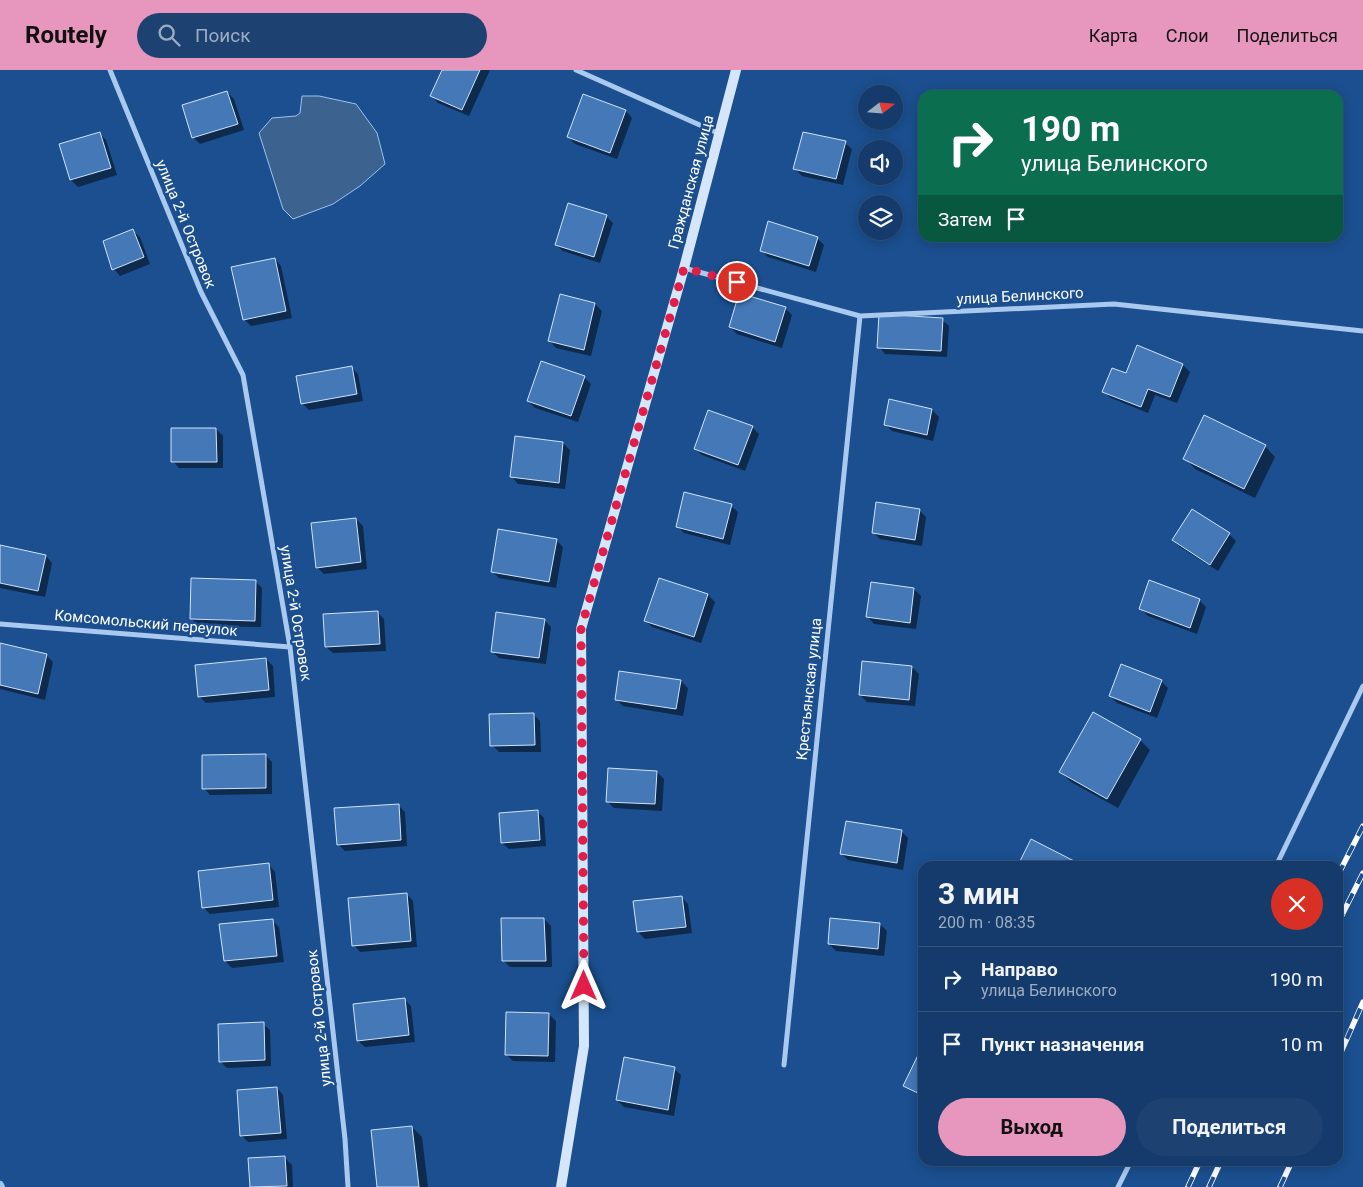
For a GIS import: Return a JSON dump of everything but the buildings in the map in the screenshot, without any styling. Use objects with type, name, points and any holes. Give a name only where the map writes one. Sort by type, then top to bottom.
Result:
[{"type":"street","name":"улица 2-й Островок","points":[[110,70],[200,292],[243,375],[290,647],[345,1139],[348,1187]]},
{"type":"street","points":[[576,70],[720,135]]},
{"type":"street","name":"Гражданская улица","points":[[561,1187],[584,1046],[581,629],[684,268],[736,70]]},
{"type":"street","name":"улица Белинского","points":[[684,268],[860,316],[1114,304],[1363,331]]},
{"type":"street","name":"Крестьянская улица","points":[[784,1065],[860,316]]},
{"type":"street","name":"Комсомольский переулок","points":[[0,624],[290,647]]},
{"type":"street","points":[[1278,861],[1363,686]]},
{"type":"street","points":[[1118,1187],[1128,1166]]},
{"type":"water","points":[[302,96],[319,96],[356,104],[377,133],[385,164],[360,186],[333,204],[293,219],[283,209],[259,133],[272,118],[296,116],[300,113]]},
{"type":"railway","points":[[1343,865],[1363,826]]},
{"type":"railway","points":[[1343,913],[1363,873]]},
{"type":"railway","points":[[1343,1048],[1363,1002]]},
{"type":"railway","points":[[1188,1187],[1198,1166]]},
{"type":"railway","points":[[1209,1187],[1219,1166]]},
{"type":"railway","points":[[1280,1187],[1290,1166]]},
{"type":"route","points":[[584,986],[581,629],[684,268],[737,282]]}]
